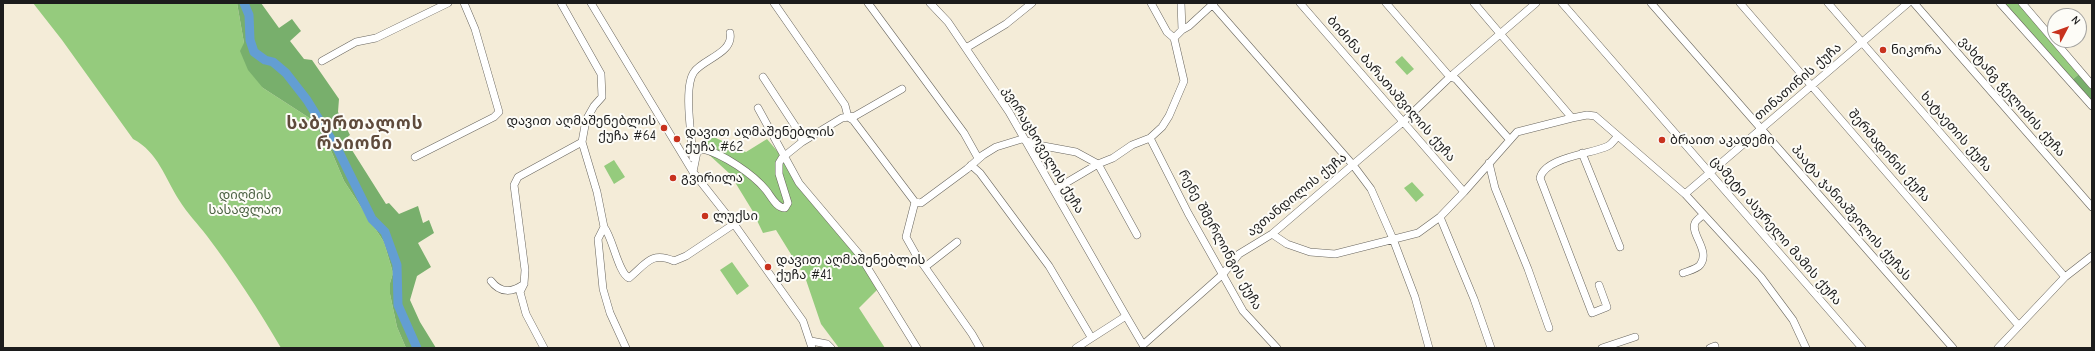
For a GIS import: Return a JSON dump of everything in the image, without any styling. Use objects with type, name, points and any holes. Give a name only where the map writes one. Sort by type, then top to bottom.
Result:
[{"type":"street","points":[[322,61],[356,42],[376,38],[448,3]]},
{"type":"street","points":[[414,157],[494,117],[499,112],[475,29],[464,3]]},
{"type":"street","points":[[560,3],[601,74],[602,96],[586,120],[582,142],[597,192],[604,227],[610,234],[624,273],[629,278],[652,258],[664,257],[674,261],[686,256],[734,224]]},
{"type":"street","points":[[591,3],[693,172],[734,224],[803,321],[812,344],[827,344],[831,348]]},
{"type":"street","points":[[774,3],[845,105],[848,117],[853,120],[915,202],[921,203],[978,158],[996,147],[1025,139],[1038,145],[1076,152],[1098,164],[1137,235]]},
{"type":"street","points":[[868,3],[964,133],[978,158]]},
{"type":"street","name":"კვირაცხოველის ქუჩა","points":[[930,3],[948,22],[1025,139],[1126,316]]},
{"type":"street","points":[[966,48],[1006,24],[1032,3]]},
{"type":"street","points":[[1054,190],[1098,164],[1113,158],[1132,145],[1150,138],[1162,127],[1169,116],[1184,82],[1182,66],[1174,38],[1167,32],[1150,3]]},
{"type":"street","points":[[1181,3],[1182,30]]},
{"type":"street","name":"ბიძინა ბარათაშვილის ქუჩა","points":[[1300,3],[1404,121],[1464,192]]},
{"type":"street","points":[[1386,3],[1450,77],[1456,79],[1509,139]]},
{"type":"street","points":[[1474,3],[1572,118]]},
{"type":"street","name":"ავთანდილის ქუჩა","points":[[1126,316],[1143,345],[1223,274],[1239,254],[1272,234],[1404,121],[1450,77],[1536,3]]},
{"type":"street","name":"ცამეტი ასურელი მამის ქუჩა","points":[[1562,3],[1862,348]]},
{"type":"street","name":"პაატა ჯანიაშვილის ქუჩას","points":[[1651,3],[1954,348]]},
{"type":"street","name":"შერმადინის ქუჩა","points":[[1740,3],[2019,326]]},
{"type":"street","name":"ხატაეთის ქუჩა","points":[[1828,3],[2065,277]]},
{"type":"street","name":"თინათინის ქუჩა","points":[[1685,194],[1908,3]]},
{"type":"street","name":"ვახტანგ ჭელიძის ქუჩა","points":[[1914,3],[2092,207]]},
{"type":"street","points":[[2000,3],[2092,106]]},
{"type":"street","points":[[2022,3],[2092,85]]},
{"type":"street","points":[[1174,38],[1212,4],[1353,165],[1371,190],[1393,239],[1415,296],[1429,348]]},
{"type":"street","points":[[693,172],[688,94],[693,72],[722,51],[729,42],[730,33]]},
{"type":"street","points":[[763,77],[801,135],[802,142]]},
{"type":"street","points":[[693,172],[697,152],[703,149],[707,150],[724,158],[755,179],[777,205],[781,208],[785,208],[788,203],[779,169],[779,163],[785,155],[802,142],[842,118],[855,116],[902,90]]},
{"type":"street","points":[[758,108],[799,183],[858,254],[917,348]]},
{"type":"street","points":[[1272,234],[1287,244],[1310,252],[1335,254],[1418,233],[1440,217],[1464,192],[1509,139],[1517,132],[1572,118],[1587,115],[1595,116],[1617,137],[1685,194],[1761,277],[1793,320],[1806,348]]},
{"type":"street","points":[[1599,285],[1607,307],[1592,313],[1540,178],[1542,172],[1550,166],[1582,153],[1610,145],[1617,137]]},
{"type":"street","name":"რენე შმერლინგის ქუჩა","points":[[1150,138],[1188,213],[1243,311],[1277,348]]},
{"type":"street","points":[[544,348],[524,308],[520,292],[524,284],[525,270],[516,206],[515,180],[582,142]]},
{"type":"street","points":[[1582,153],[1620,247]]},
{"type":"street","points":[[1489,163],[1495,188],[1528,268],[1549,328]]},
{"type":"street","points":[[971,165],[980,173],[1049,266],[1091,337]]},
{"type":"street","points":[[915,202],[906,237],[980,348]]},
{"type":"street","points":[[1683,273],[1700,266],[1703,252],[1694,228],[1695,222],[1703,215]]},
{"type":"street","points":[[1440,217],[1491,348]]},
{"type":"street","points":[[604,227],[598,239],[603,289],[610,313],[626,348]]},
{"type":"street","points":[[925,267],[957,242]]},
{"type":"street","points":[[1998,348],[2065,277],[2092,256]]},
{"type":"street","points":[[491,281],[496,288],[502,291],[508,291],[524,284]]},
{"type":"street","points":[[1076,348],[1126,316]]},
{"type":"street","points":[[1602,348],[1635,337]]},
{"type":"green space","name":"დიღმის სასაფლაო","points":[[33,3],[237,3],[244,43],[263,88],[311,119],[330,148],[344,181],[384,242],[393,273],[390,283],[390,294],[397,327],[406,348],[281,348],[236,277],[207,236],[182,205],[155,158],[142,144],[133,139],[62,40]]},
{"type":"green space","points":[[237,3],[261,3],[279,28],[292,19],[301,31],[290,41],[304,59],[312,60],[339,99],[338,112],[350,135],[345,139],[386,204],[389,203],[399,214],[418,206],[423,223],[429,220],[434,233],[418,243],[431,267],[417,276],[410,300],[420,322],[436,348],[406,348],[397,327],[390,294],[390,283],[393,273],[384,242],[344,181],[330,148],[311,119],[263,88],[248,70],[240,51],[244,43]]},
{"type":"green space","points":[[2004,3],[2020,3],[2047,35],[2047,48],[2057,48],[2079,74],[2072,80]]},
{"type":"green space","points":[[1402,56],[1414,69],[1407,75],[1395,62]]},
{"type":"green space","points":[[2079,74],[2092,89],[2092,103],[2072,80]]},
{"type":"green space","points":[[703,132],[746,152],[767,139],[812,193],[840,230],[867,268],[879,288],[859,308],[885,348],[839,348],[821,324],[805,277],[776,230],[763,233],[752,210],[730,174],[706,152]]},
{"type":"green space","points":[[614,160],[625,177],[614,184],[604,166]]},
{"type":"green space","points":[[1412,182],[1424,195],[1416,202],[1404,188]]},
{"type":"green space","points":[[732,262],[749,286],[737,295],[720,270]]},
{"type":"waterway","points":[[244,3],[249,15],[250,40],[254,52],[265,60],[273,62],[286,73],[307,100],[338,150],[372,219],[385,232],[397,265],[398,305],[417,348]]},
{"type":"place","name":"ნიკორა","points":[[1883,50]]},
{"type":"place","name":"დავით აღმაშენებლის ქუჩა #64","points":[[664,128]]},
{"type":"place","name":"დავით აღმაშენებლის ქუჩა #62","points":[[677,139]]},
{"type":"place","name":"ბრაით აკადემი","points":[[1662,140]]},
{"type":"place","name":"გვირილა","points":[[673,178]]},
{"type":"place","name":"ლუქსი","points":[[705,216]]},
{"type":"place","name":"დავით აღმაშენებლის ქუჩა #41","points":[[768,267]]},
{"type":"district","name":"საბურთალოს რაიონი","points":[[355,134]]}]
